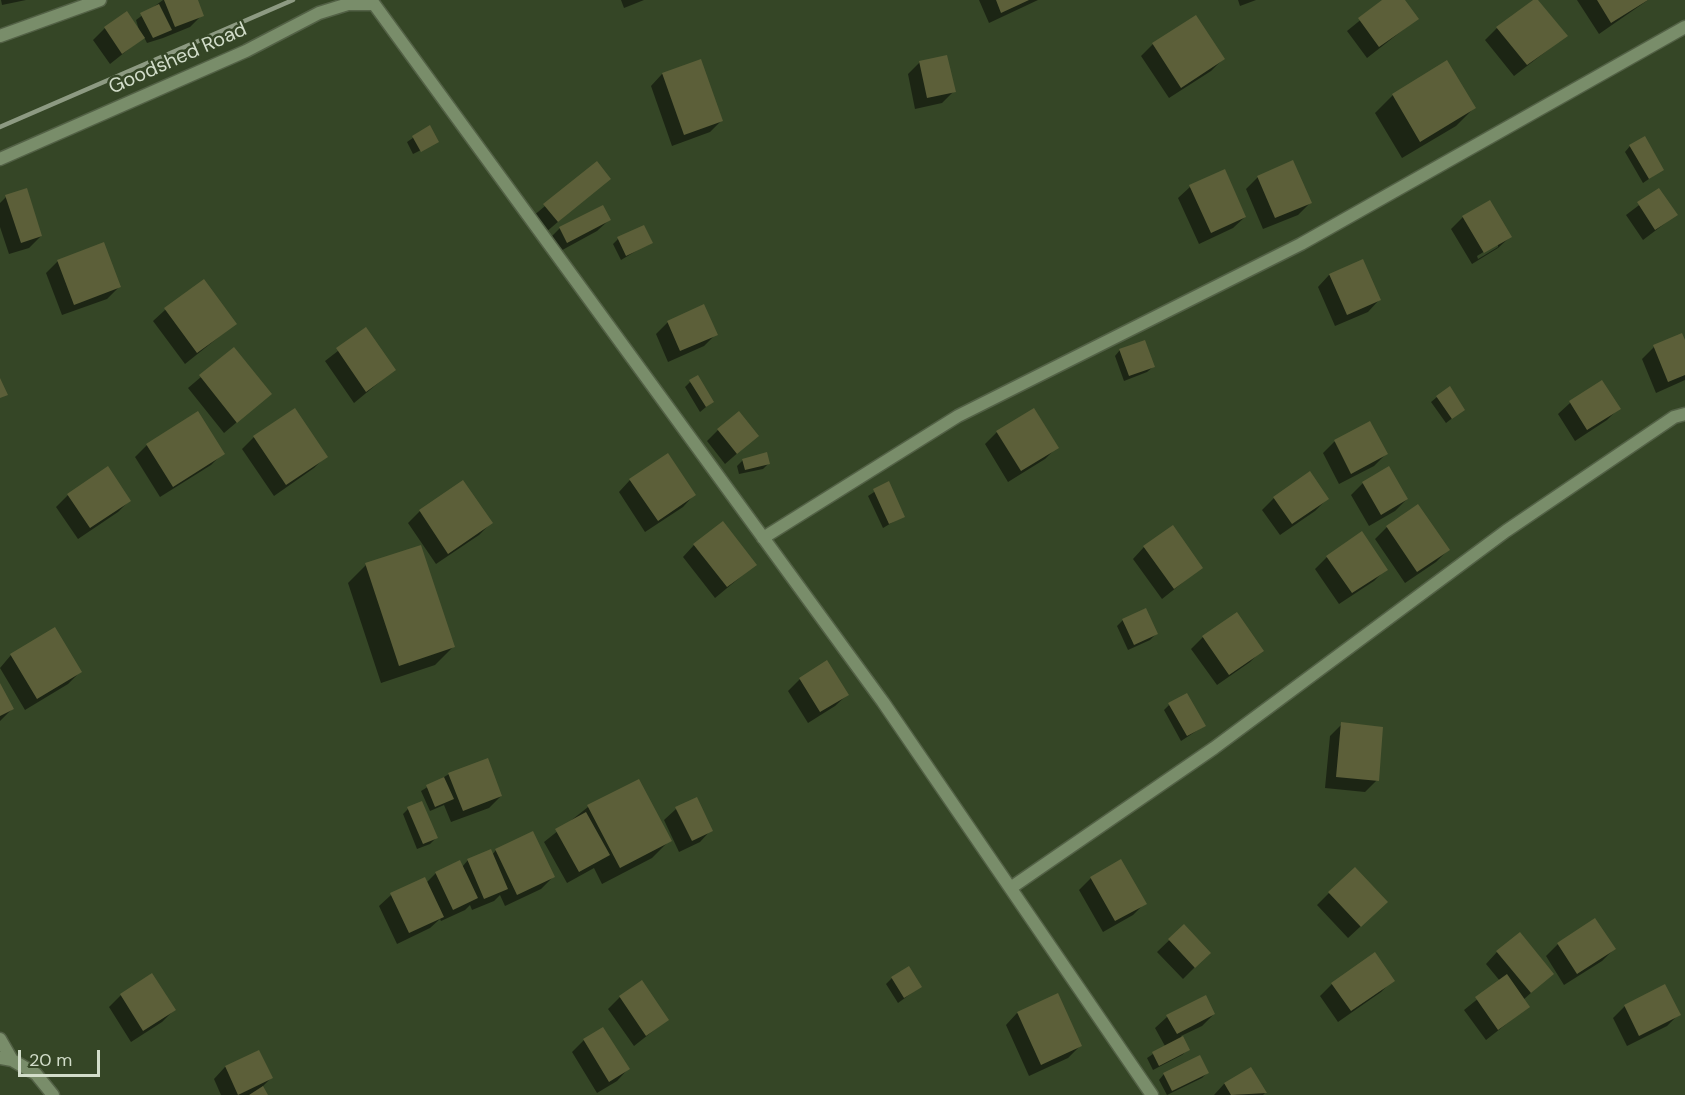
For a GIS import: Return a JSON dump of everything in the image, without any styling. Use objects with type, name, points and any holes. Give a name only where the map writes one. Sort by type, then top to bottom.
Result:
[{"type":"street","points":[[0,36],[100,0]]},
{"type":"street","name":"Goodshed Road","points":[[0,159],[246,51],[347,2],[374,4],[763,538]]},
{"type":"street","points":[[1152,1095],[1012,887],[883,702],[763,538],[958,416],[1301,244],[1685,27]]},
{"type":"street","points":[[1012,887],[1214,748],[1506,531],[1674,417],[1685,414]]},
{"type":"street","points":[[0,1039],[6,1059],[36,1074],[53,1095]]},
{"type":"building","points":[[164,0],[198,0],[204,16],[175,27]]},
{"type":"building","points":[[996,0],[1029,0],[1001,13]]},
{"type":"building","points":[[1382,0],[1405,0],[1419,19],[1379,47],[1358,18]]},
{"type":"building","points":[[1533,0],[1538,0],[1568,36],[1527,65],[1496,27]]},
{"type":"building","points":[[1597,0],[1648,0],[1611,23]]},
{"type":"building","points":[[159,4],[172,30],[153,38],[140,13]]},
{"type":"building","points":[[127,11],[145,38],[122,54],[104,27]]},
{"type":"building","points":[[1196,15],[1225,59],[1181,88],[1152,43]]},
{"type":"building","points":[[947,55],[956,92],[927,98],[919,61]]},
{"type":"building","points":[[701,59],[723,121],[684,135],[662,73]]},
{"type":"building","points":[[1447,60],[1476,108],[1420,142],[1392,94]]},
{"type":"building","points":[[430,125],[439,142],[421,152],[412,136]]},
{"type":"building","points":[[1645,136],[1664,170],[1649,179],[1629,145]]},
{"type":"building","points":[[1293,160],[1312,203],[1275,218],[1257,176]]},
{"type":"building","points":[[597,161],[611,179],[558,222],[543,204]]},
{"type":"building","points":[[1225,169],[1246,217],[1211,233],[1189,185]]},
{"type":"building","points":[[27,188],[42,236],[21,243],[5,195]]},
{"type":"building","points":[[1659,188],[1678,215],[1655,230],[1637,202]]},
{"type":"building","points":[[1490,200],[1512,237],[1484,253],[1462,216]]},
{"type":"building","points":[[603,205],[611,220],[567,243],[559,227]]},
{"type":"building","points":[[644,225],[653,243],[626,256],[617,237]]},
{"type":"building","points":[[104,242],[121,287],[74,305],[57,260]]},
{"type":"building","points":[[1363,259],[1381,300],[1347,315],[1329,274]]},
{"type":"building","points":[[204,279],[237,324],[197,353],[164,308]]},
{"type":"building","points":[[704,304],[718,335],[680,351],[667,321]]},
{"type":"building","points":[[366,327],[396,370],[366,392],[336,348]]},
{"type":"building","points":[[1682,333],[1685,340],[1685,375],[1668,382],[1653,345]]},
{"type":"building","points":[[1145,340],[1155,367],[1129,376],[1119,349]]},
{"type":"building","points":[[234,347],[272,394],[237,423],[199,375]]},
{"type":"building","points":[[698,375],[714,402],[706,407],[689,380]]},
{"type":"building","points":[[0,378],[8,395],[0,398]]},
{"type":"building","points":[[1602,380],[1621,409],[1587,430],[1569,401]]},
{"type":"building","points":[[1450,386],[1465,410],[1452,419],[1436,396]]},
{"type":"building","points":[[295,408],[328,457],[286,485],[253,436]]},
{"type":"building","points":[[1034,408],[1059,448],[1021,471],[996,431]]},
{"type":"building","points":[[198,411],[225,454],[173,487],[146,444]]},
{"type":"building","points":[[739,411],[759,436],[737,454],[717,429]]},
{"type":"building","points":[[1370,421],[1388,454],[1351,474],[1334,440]]},
{"type":"building","points":[[767,452],[770,464],[745,470],[742,459]]},
{"type":"building","points":[[668,453],[696,495],[658,521],[629,479]]},
{"type":"building","points":[[108,466],[131,501],[90,528],[67,494]]},
{"type":"building","points":[[1389,466],[1408,499],[1381,515],[1362,482]]},
{"type":"building","points":[[1310,471],[1329,499],[1292,524],[1273,497]]},
{"type":"building","points":[[463,480],[493,523],[448,554],[419,510]]},
{"type":"building","points":[[889,481],[905,517],[889,524],[873,489]]},
{"type":"building","points":[[1418,504],[1450,550],[1417,572],[1386,526]]},
{"type":"building","points":[[723,521],[757,565],[727,587],[693,544]]},
{"type":"building","points":[[1173,525],[1203,568],[1174,589],[1143,546]]},
{"type":"building","points":[[1362,531],[1388,570],[1352,593],[1326,556]]},
{"type":"building","points":[[421,545],[455,647],[399,666],[365,563]]},
{"type":"building","points":[[1146,608],[1158,634],[1134,645],[1122,619]]},
{"type":"building","points":[[1237,612],[1264,651],[1229,675],[1202,636]]},
{"type":"building","points":[[55,627],[82,672],[37,699],[10,654]]},
{"type":"building","points":[[827,660],[849,695],[820,712],[799,678]]},
{"type":"building","points":[[0,683],[14,709],[0,716]]},
{"type":"building","points":[[1187,693],[1206,726],[1187,736],[1168,703]]},
{"type":"building","points":[[1341,722],[1383,727],[1379,781],[1336,777]]},
{"type":"building","points":[[488,758],[502,796],[463,811],[448,773]]},
{"type":"building","points":[[444,777],[454,799],[435,807],[426,785]]},
{"type":"building","points":[[639,779],[672,841],[620,868],[587,805]]},
{"type":"building","points":[[697,797],[713,831],[692,841],[675,807]]},
{"type":"building","points":[[422,801],[438,838],[423,844],[407,807]]},
{"type":"building","points":[[586,812],[610,855],[579,872],[555,829]]},
{"type":"building","points":[[533,831],[555,877],[517,895],[495,849]]},
{"type":"building","points":[[491,849],[508,889],[484,899],[467,859]]},
{"type":"building","points":[[1121,859],[1147,904],[1115,921],[1090,877]]},
{"type":"building","points":[[460,860],[478,898],[453,910],[435,872]]},
{"type":"building","points":[[1355,867],[1388,902],[1361,927],[1328,892]]},
{"type":"building","points":[[425,877],[444,917],[409,933],[390,893]]},
{"type":"building","points":[[1595,918],[1616,949],[1577,974],[1557,943]]},
{"type":"building","points":[[1184,924],[1211,953],[1195,968],[1168,939]]},
{"type":"building","points":[[1520,932],[1554,974],[1531,993],[1496,951]]},
{"type":"building","points":[[1375,952],[1395,981],[1351,1011],[1331,983]]},
{"type":"building","points":[[909,966],[922,987],[904,998],[891,977]]},
{"type":"building","points":[[152,973],[176,1010],[143,1031],[120,994]]},
{"type":"building","points":[[1507,974],[1530,1007],[1498,1030],[1475,997]]},
{"type":"building","points":[[642,980],[669,1020],[646,1036],[619,996]]},
{"type":"building","points":[[1665,984],[1681,1015],[1639,1036],[1624,1005]]},
{"type":"building","points":[[1058,993],[1082,1046],[1041,1065],[1017,1012]]},
{"type":"building","points":[[1206,995],[1215,1014],[1177,1034],[1166,1015]]},
{"type":"building","points":[[603,1027],[630,1069],[609,1082],[583,1039]]},
{"type":"building","points":[[1183,1036],[1190,1050],[1159,1066],[1152,1052]]},
{"type":"building","points":[[259,1050],[273,1078],[238,1095],[225,1066]]},
{"type":"building","points":[[1200,1055],[1209,1073],[1172,1091],[1163,1073]]},
{"type":"building","points":[[1251,1067],[1267,1093],[1231,1095],[1224,1083]]},
{"type":"building","points":[[263,1086],[268,1095],[249,1095]]},
{"type":"railway","points":[[0,127],[293,0]]}]
